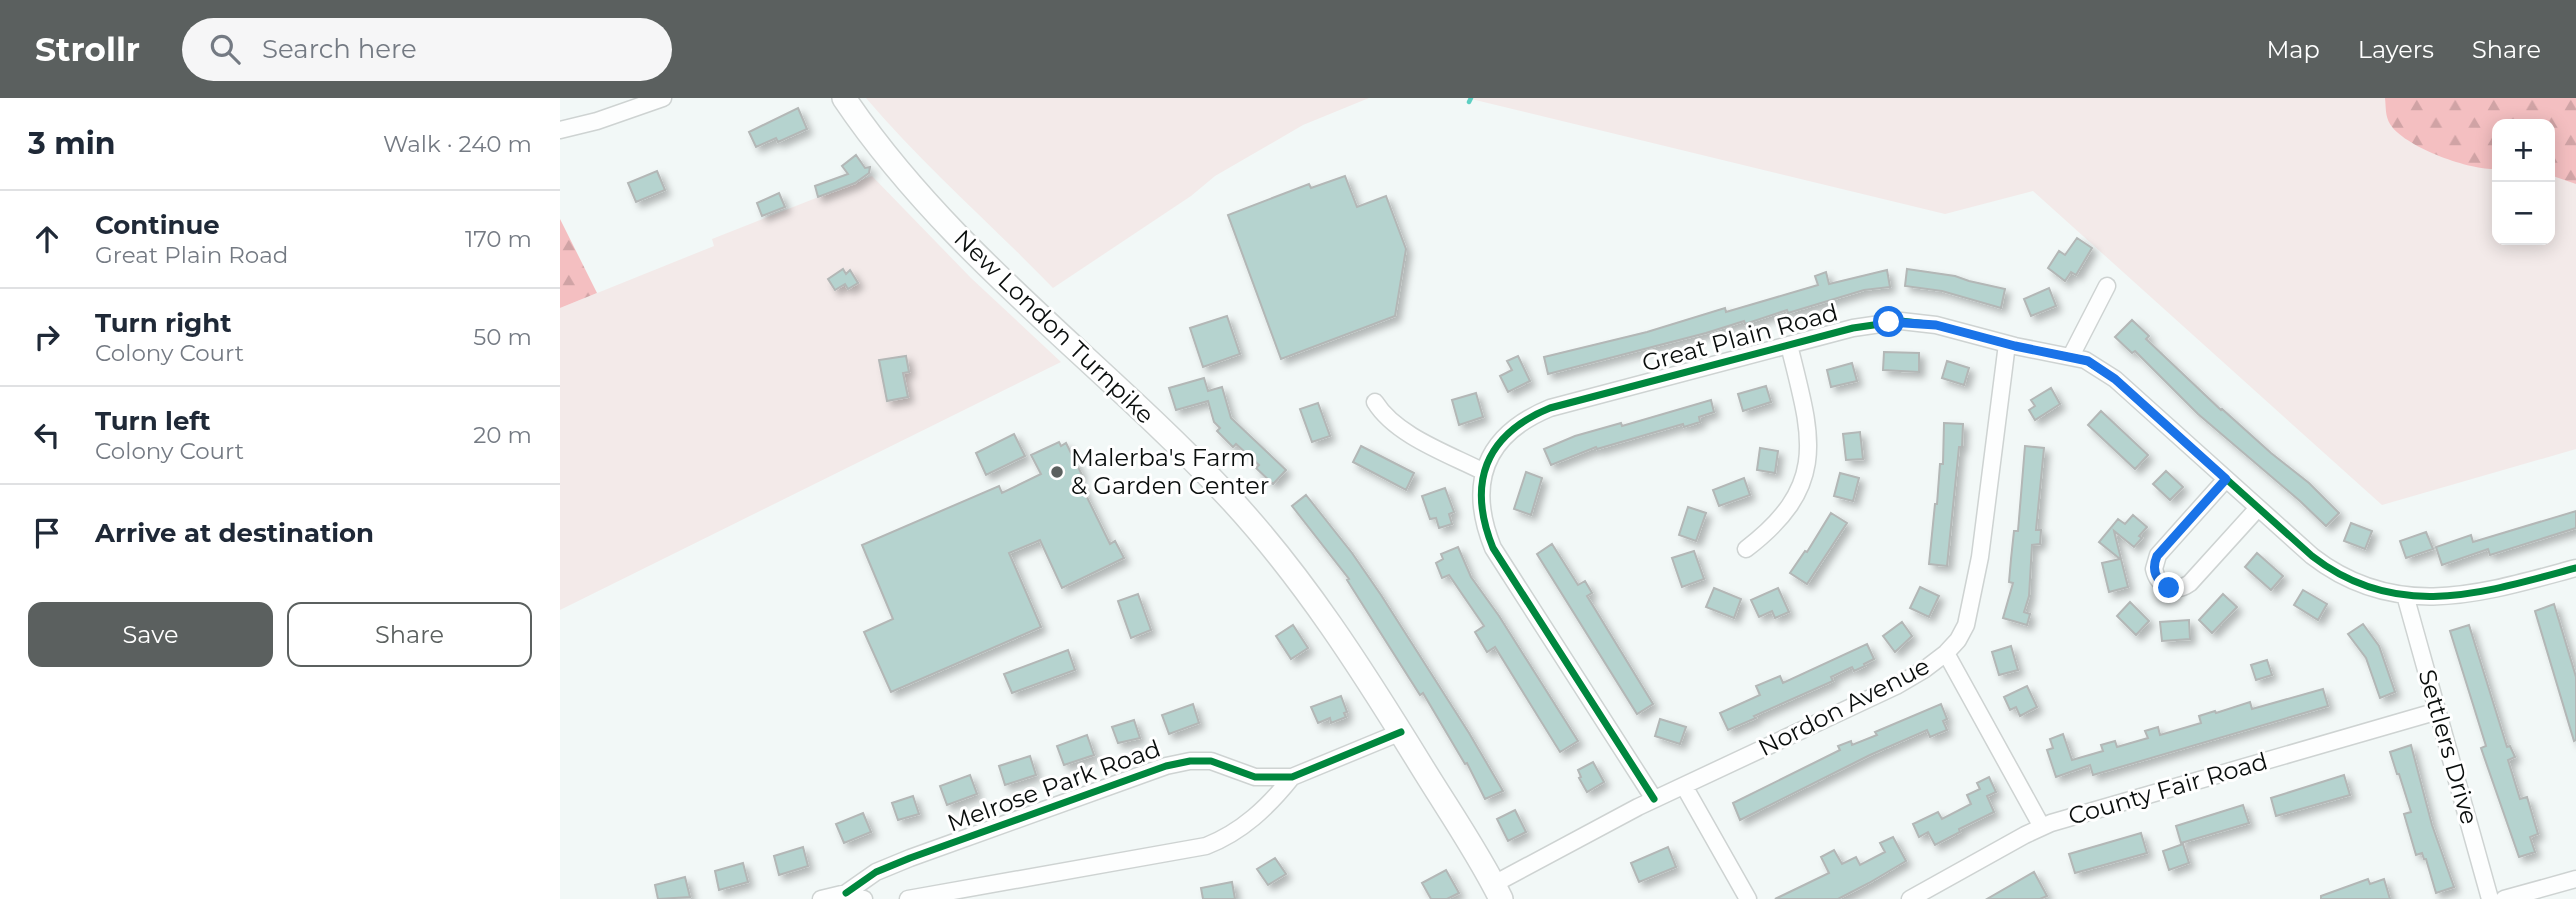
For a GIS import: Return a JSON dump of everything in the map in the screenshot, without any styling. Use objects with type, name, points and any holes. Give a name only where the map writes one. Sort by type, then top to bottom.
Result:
[{"type":"main road","name":"New London Turnpike","points":[[844,98],[868,134],[994,273],[1071,342],[1225,492],[1251,522],[1335,630],[1401,732],[1498,892]]},
{"type":"street","points":[[560,130],[597,121],[663,98]]},
{"type":"street","points":[[2071,356],[2107,286]]},
{"type":"street","name":"Great Plain Road","points":[[1654,799],[1496,555],[1483,511],[1481,495],[1484,472],[1494,450],[1509,432],[1546,410],[1858,327],[1901,321],[1941,326],[2007,344],[2088,361],[2104,370],[2308,553],[2335,572],[2375,589],[2405,595],[2442,597],[2480,593],[2576,568]]},
{"type":"street","name":"Nordon Avenue","points":[[1498,892],[1654,799],[1896,685],[1925,669],[1946,653],[1963,632],[1974,591],[2007,344]]},
{"type":"street","points":[[1746,549],[1785,512],[1800,489],[1806,470],[1808,429],[1789,345]]},
{"type":"street","points":[[1375,402],[1385,415],[1403,430],[1484,472]]},
{"type":"street","points":[[2226,479],[2157,556],[2154,569],[2160,582],[2173,589],[2183,588],[2190,583],[2258,508]]},
{"type":"street","name":"Settlers Drive","points":[[2405,595],[2490,899]]},
{"type":"street","points":[[1946,653],[2042,827]]},
{"type":"street","name":"County Fair Road","points":[[1910,899],[2042,827],[2099,808],[2438,711]]},
{"type":"street","name":"Melrose Park Road","points":[[821,899],[846,893],[876,872],[910,858],[1178,763],[1212,761],[1255,777],[1292,777],[1401,732]]},
{"type":"street","name":"Melrose Park Road","points":[[908,899],[1206,846],[1233,833],[1258,815],[1292,777]]},
{"type":"street","points":[[1684,786],[1748,899]]},
{"type":"street","points":[[2504,899],[2576,879]]},
{"type":"street","points":[[846,893],[864,899]]},
{"type":"shaded area","points":[[866,98],[1369,98],[1303,125],[1215,176],[1191,196],[1053,288],[934,171]]},
{"type":"shaded area","points":[[1467,98],[2576,98],[2576,449],[2382,505],[2033,191],[1945,214]]},
{"type":"shaded area","points":[[872,176],[971,278],[1061,362],[560,610],[560,308],[714,246],[712,239]]},
{"type":"green space","points":[[2385,98],[2576,98],[2576,184],[2555,177],[2555,119],[2492,119],[2492,169],[2486,169],[2455,162],[2423,149],[2398,133],[2386,115]]},
{"type":"green space","points":[[560,219],[597,293],[560,308]]},
{"type":"building","points":[[798,108],[807,129],[778,142],[776,138],[756,147],[749,132]]},
{"type":"building","points":[[856,155],[865,168],[870,167],[869,173],[855,183],[818,197],[815,186],[848,174],[842,166]]},
{"type":"building","points":[[657,171],[665,190],[636,202],[628,183]]},
{"type":"building","points":[[1345,176],[1357,207],[1386,196],[1406,249],[1395,316],[1281,359],[1228,215],[1309,184],[1311,188]]},
{"type":"building","points":[[779,193],[785,207],[762,216],[757,203]]},
{"type":"building","points":[[2077,238],[2092,248],[2076,275],[2071,272],[2065,281],[2048,268],[2059,251],[2065,255]]},
{"type":"building","points":[[843,269],[846,274],[850,270],[858,283],[848,289],[845,284],[835,290],[828,279]]},
{"type":"building","points":[[1907,269],[1955,276],[2005,289],[2001,308],[1942,291],[1905,286]]},
{"type":"building","points":[[1887,270],[1890,287],[1864,290],[1788,313],[1787,310],[1745,324],[1744,321],[1548,374],[1544,357],[1647,332],[1725,308],[1726,312],[1818,285],[1815,276],[1826,272],[1829,284]]},
{"type":"building","points":[[2049,288],[2056,306],[2031,316],[2024,299]]},
{"type":"building","points":[[1227,316],[1240,354],[1203,367],[1190,328]]},
{"type":"building","points":[[2132,320],[2149,336],[2146,339],[2221,410],[2309,483],[2339,513],[2326,526],[2198,414],[2135,351],[2132,353],[2115,337]]},
{"type":"building","points":[[1884,352],[1919,353],[1919,372],[1883,370]]},
{"type":"building","points":[[906,356],[909,372],[903,373],[908,397],[887,401],[879,360]]},
{"type":"building","points":[[1518,356],[1530,381],[1508,392],[1500,376],[1512,370],[1507,361]]},
{"type":"building","points":[[1947,361],[1969,368],[1964,385],[1942,378]]},
{"type":"building","points":[[1852,363],[1857,381],[1831,387],[1827,370]]},
{"type":"building","points":[[1204,378],[1208,391],[1222,387],[1231,418],[1286,470],[1273,484],[1256,468],[1259,465],[1236,444],[1233,447],[1217,431],[1220,428],[1214,422],[1208,401],[1176,410],[1169,388]]},
{"type":"building","points":[[1766,386],[1771,402],[1743,411],[1738,394]]},
{"type":"building","points":[[2051,388],[2060,404],[2035,420],[2029,410],[2035,406],[2031,400]]},
{"type":"building","points":[[1476,393],[1483,417],[1459,425],[1452,400]]},
{"type":"building","points":[[1711,400],[1714,412],[1699,417],[1700,422],[1684,427],[1683,424],[1597,449],[1596,447],[1551,465],[1544,449],[1575,436],[1621,423],[1622,426]]},
{"type":"building","points":[[1318,403],[1330,436],[1312,442],[1300,409]]},
{"type":"building","points":[[2101,411],[2148,455],[2135,469],[2088,425]]},
{"type":"building","points":[[1944,423],[1963,424],[1947,566],[1929,564],[1940,464],[1943,464]]},
{"type":"building","points":[[1860,432],[1863,459],[1846,460],[1843,434]]},
{"type":"building","points":[[1014,434],[1025,456],[986,475],[976,453]]},
{"type":"building","points":[[1059,442],[1061,446],[1066,443],[1082,475],[1077,477],[1110,544],[1115,541],[1124,558],[1062,588],[1040,540],[1009,553],[1041,627],[891,692],[864,632],[893,619],[862,545],[999,486],[1002,493],[1041,474],[1031,455]]},
{"type":"building","points":[[1361,446],[1414,473],[1406,490],[1353,462]]},
{"type":"building","points":[[2025,446],[2044,448],[2036,530],[2041,530],[2040,544],[2032,545],[2029,596],[2024,612],[2030,614],[2027,625],[2003,618],[2013,583],[2009,582],[2011,559],[2014,531],[2018,531]]},
{"type":"building","points":[[1760,448],[1778,451],[1775,473],[1757,470]]},
{"type":"building","points":[[2166,471],[2183,487],[2170,500],[2153,484]]},
{"type":"building","points":[[1526,472],[1542,478],[1531,515],[1514,509]]},
{"type":"building","points":[[1840,473],[1859,478],[1853,501],[1834,496]]},
{"type":"building","points":[[1744,478],[1750,495],[1719,506],[1713,490]]},
{"type":"building","points":[[1445,488],[1454,512],[1449,514],[1452,524],[1439,528],[1436,518],[1430,519],[1422,496]]},
{"type":"building","points":[[1306,495],[1381,595],[1503,791],[1485,799],[1467,763],[1465,764],[1423,693],[1420,695],[1347,580],[1349,579],[1292,506]]},
{"type":"building","points":[[1688,507],[1706,513],[1696,541],[1679,535]]},
{"type":"building","points":[[2576,511],[2576,528],[2490,555],[2488,549],[2442,565],[2436,547],[2471,535],[2473,542]]},
{"type":"building","points":[[1831,513],[1847,523],[1807,584],[1790,573],[1805,551],[1807,552]]},
{"type":"building","points":[[2133,515],[2147,527],[2134,547],[2114,531],[2128,587],[2109,592],[2102,563],[2120,559],[2099,542],[2118,519],[2125,524]]},
{"type":"building","points":[[2351,523],[2372,531],[2365,549],[2344,541]]},
{"type":"building","points":[[2426,532],[2433,549],[2406,558],[2400,541]]},
{"type":"building","points":[[1552,544],[1578,585],[1585,581],[1592,593],[1587,596],[1653,704],[1637,714],[1537,554]]},
{"type":"building","points":[[1458,547],[1471,577],[1499,616],[1578,741],[1560,752],[1495,647],[1487,652],[1475,632],[1484,626],[1449,575],[1442,578],[1436,563],[1443,559],[1441,554]]},
{"type":"building","points":[[1694,551],[1704,579],[1682,587],[1672,558]]},
{"type":"building","points":[[2257,553],[2283,576],[2271,590],[2245,567]]},
{"type":"building","points":[[1920,587],[1939,596],[1929,617],[1910,608]]},
{"type":"building","points":[[1714,588],[1741,599],[1734,618],[1706,607]]},
{"type":"building","points":[[1778,588],[1789,612],[1775,618],[1772,611],[1759,617],[1751,600]]},
{"type":"building","points":[[2303,590],[2327,604],[2318,620],[2294,605]]},
{"type":"building","points":[[1138,594],[1151,630],[1131,638],[1118,601]]},
{"type":"building","points":[[2223,594],[2237,607],[2212,633],[2199,620]]},
{"type":"building","points":[[2130,602],[2149,621],[2136,635],[2117,616]]},
{"type":"building","points":[[2554,604],[2576,677],[2574,741],[2535,611]]},
{"type":"building","points":[[2189,620],[2190,639],[2162,641],[2160,622]]},
{"type":"building","points":[[1902,622],[1912,636],[1895,652],[1883,636]]},
{"type":"building","points":[[2363,624],[2379,646],[2395,692],[2380,698],[2366,658],[2348,634]]},
{"type":"building","points":[[1293,625],[1308,648],[1291,659],[1276,636]]},
{"type":"building","points":[[2469,625],[2507,747],[2510,746],[2515,757],[2508,760],[2520,799],[2527,797],[2538,834],[2530,837],[2535,852],[2519,857],[2481,748],[2486,746],[2450,631]]},
{"type":"building","points":[[1867,644],[1874,659],[1864,664],[1865,666],[1854,671],[1852,667],[1831,677],[1833,681],[1728,730],[1720,713],[1760,695],[1756,686],[1780,676],[1783,683]]},
{"type":"building","points":[[2011,646],[2018,670],[1999,675],[1992,652]]},
{"type":"building","points":[[1068,650],[1075,670],[1012,693],[1004,674]]},
{"type":"building","points":[[2267,660],[2272,675],[2256,680],[2251,665]]},
{"type":"building","points":[[2027,686],[2037,707],[2020,716],[2016,707],[2010,710],[2004,697]]},
{"type":"building","points":[[2323,689],[2328,706],[2093,775],[2090,765],[2056,777],[2047,750],[2053,748],[2050,739],[2063,734],[2072,760],[2103,751],[2101,745],[2115,741],[2117,747],[2148,738],[2145,731],[2158,727],[2160,735],[2201,723],[2199,716],[2215,711],[2216,713],[2250,702],[2252,709]]},
{"type":"building","points":[[1341,696],[1347,712],[1344,713],[1346,717],[1331,723],[1330,718],[1318,723],[1311,707]]},
{"type":"building","points":[[1193,704],[1199,723],[1169,734],[1162,715]]},
{"type":"building","points":[[1941,704],[1947,719],[1943,721],[1947,730],[1930,737],[1927,730],[1870,755],[1740,820],[1733,803],[1840,750],[1838,746],[1851,741],[1852,745],[1877,735],[1875,732]]},
{"type":"building","points":[[1660,719],[1686,727],[1680,744],[1655,736]]},
{"type":"building","points":[[1134,720],[1140,738],[1118,743],[1112,727]]},
{"type":"building","points":[[1087,735],[1094,755],[1064,765],[1057,746]]},
{"type":"building","points":[[2411,745],[2432,825],[2454,887],[2436,893],[2426,859],[2422,853],[2416,855],[2404,814],[2411,812],[2390,752]]},
{"type":"building","points":[[1030,756],[1036,775],[1005,785],[999,766]]},
{"type":"building","points":[[1593,762],[1604,782],[1587,792],[1579,778],[1581,777],[1578,770]]},
{"type":"building","points":[[970,775],[977,794],[947,805],[940,786]]},
{"type":"building","points":[[2344,775],[2350,795],[2276,816],[2271,798]]},
{"type":"building","points":[[1989,777],[1996,792],[1987,796],[1994,812],[1959,829],[1960,832],[1935,845],[1928,832],[1919,837],[1913,824],[1938,812],[1942,819],[1971,804],[1967,795],[1980,789],[1977,783]]},
{"type":"building","points":[[913,796],[919,814],[898,820],[892,803]]},
{"type":"building","points":[[2243,805],[2249,823],[2181,843],[2176,826]]},
{"type":"building","points":[[1515,810],[1526,832],[1508,841],[1497,819]]},
{"type":"building","points":[[863,813],[871,832],[844,843],[836,824]]},
{"type":"building","points":[[2141,833],[2147,853],[2075,873],[2069,854]]},
{"type":"building","points":[[1893,837],[1906,861],[1869,883],[1838,899],[1775,899],[1829,873],[1821,857],[1834,850],[1842,864],[1856,857],[1860,865],[1885,852],[1880,843]]},
{"type":"building","points":[[2183,844],[2189,863],[2169,870],[2163,851]]},
{"type":"building","points":[[803,847],[808,866],[779,875],[774,856]]},
{"type":"building","points":[[1668,847],[1676,867],[1639,882],[1631,863]]},
{"type":"building","points":[[1275,858],[1286,874],[1268,885],[1257,869]]},
{"type":"building","points":[[743,863],[748,882],[719,890],[715,871]]},
{"type":"building","points":[[1446,870],[1459,893],[1447,899],[1431,899],[1422,883]]},
{"type":"building","points":[[2034,872],[2047,896],[2040,899],[1987,899]]},
{"type":"building","points":[[685,877],[690,897],[658,899],[655,885]]},
{"type":"building","points":[[2368,879],[2370,884],[2384,879],[2390,899],[2321,899],[2321,896]]},
{"type":"building","points":[[1232,882],[1235,899],[1203,899],[1201,888]]},
{"type":"waterway","points":[[1469,102],[1471,98]]},
{"type":"cycle path","points":[[1654,799],[1493,548],[1485,525],[1482,503],[1482,483],[1487,464],[1496,447],[1510,432],[1550,408],[1853,328],[1901,321],[1936,325],[2015,346],[2085,360],[2115,379],[2312,556],[2344,576],[2376,589],[2408,595],[2474,593],[2576,568]]},
{"type":"cycle path","points":[[846,893],[876,872],[910,858],[1166,766],[1190,761],[1211,761],[1255,777],[1292,777],[1401,732]]},
{"type":"place","name":"Malerba's Farm & Garden Center","points":[[1057,472]]},
{"type":"route","points":[[1889,322],[1948,327],[2015,346],[2088,361],[2115,379],[2226,479],[2157,556],[2154,567],[2156,577],[2161,584],[2169,588]]}]
